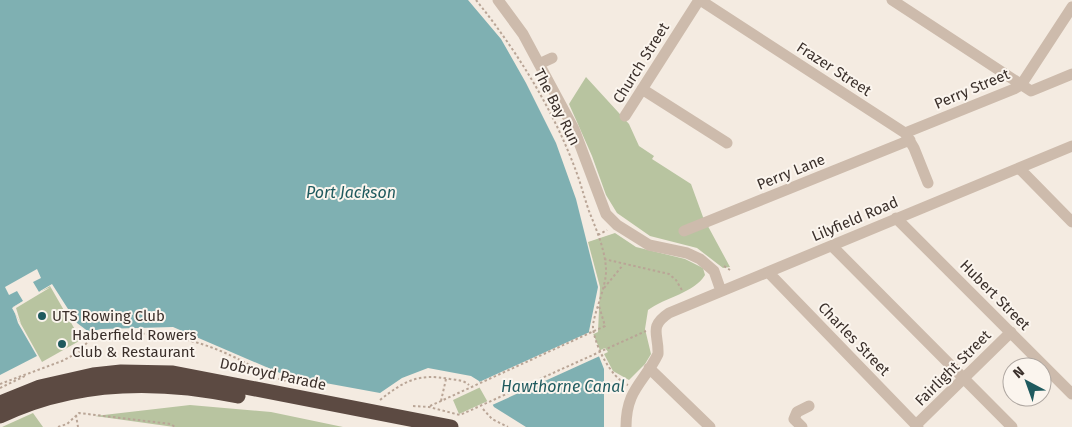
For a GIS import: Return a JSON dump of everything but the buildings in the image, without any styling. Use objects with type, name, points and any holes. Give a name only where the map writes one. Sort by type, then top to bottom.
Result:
[{"type":"highway","name":"Dobroyd Parade","points":[[0,403],[40,388],[93,375],[121,372],[172,373],[456,421]]},
{"type":"highway","name":"Dobroyd Parade","points":[[0,416],[50,397],[94,388],[159,384],[217,391],[396,427]]},
{"type":"street","points":[[498,0],[523,34],[574,129],[606,214],[617,225],[649,245],[687,253],[700,259],[714,272],[721,291]]},
{"type":"street","name":"Church Street","points":[[625,116],[699,0]]},
{"type":"street","name":"Frazer Street","points":[[699,0],[907,137]]},
{"type":"street","points":[[892,0],[1031,91],[1072,74]]},
{"type":"street","name":"Perry Street","points":[[907,137],[1014,90],[1021,85],[1072,7]]},
{"type":"street","points":[[540,64],[552,58]]},
{"type":"street","points":[[642,89],[726,143]]},
{"type":"street","points":[[907,137],[928,183]]},
{"type":"street","name":"Perry Lane","points":[[684,231],[907,137]]},
{"type":"street","name":"Lilyfield Road","points":[[655,327],[661,318],[669,313],[1072,146]]},
{"type":"street","points":[[1018,168],[1072,222]]},
{"type":"street","name":"Hubert Street","points":[[896,218],[1072,394]]},
{"type":"street","points":[[832,246],[1012,427]]},
{"type":"street","name":"Charles Street","points":[[768,272],[917,426]]},
{"type":"street","points":[[626,427],[629,402],[634,388],[658,354],[655,327]]},
{"type":"street","name":"Fairlight Street","points":[[917,426],[1010,332]]},
{"type":"street","points":[[649,368],[710,427]]},
{"type":"street","points":[[802,427],[794,419],[797,412],[809,406]]},
{"type":"path","name":"The Bay Run","points":[[476,0],[505,36],[560,135],[576,170],[604,259],[606,269],[603,290]]},
{"type":"path","points":[[604,259],[669,274],[676,280],[683,292]]},
{"type":"path","points":[[623,264],[603,290],[593,327],[604,359],[622,382],[634,388]]},
{"type":"path","points":[[599,306],[604,326],[429,407],[456,421],[655,327]]},
{"type":"path","points":[[0,386],[79,352],[88,341],[99,336],[170,335],[232,356],[273,377],[288,382]]},
{"type":"path","points":[[79,352],[91,354]]},
{"type":"path","points":[[380,400],[412,378],[446,378],[465,382],[469,385]]},
{"type":"path","points":[[441,401],[446,378]]},
{"type":"path","points":[[483,409],[492,419],[508,427]]},
{"type":"path","points":[[58,427],[67,424],[79,413],[171,424],[175,427]]},
{"type":"path","points":[[76,415],[78,427]]},
{"type":"green space","points":[[586,77],[629,124],[639,146],[654,156],[652,159],[691,184],[703,217],[730,267],[723,268],[697,248],[650,236],[617,213],[606,195],[592,156],[569,104]]},
{"type":"green space","points":[[615,233],[636,247],[685,259],[703,268],[705,275],[687,291],[648,310],[645,329],[651,354],[645,364],[629,380],[613,371],[604,354],[608,352],[605,348],[459,414],[453,400],[598,332],[600,287],[588,242]]},
{"type":"green space","name":"UTS Rowing Club","points":[[33,282],[40,292],[50,286],[81,340],[42,362],[12,308],[23,301],[17,291]]},
{"type":"green space","points":[[190,405],[271,412],[343,427],[174,427],[95,416]]},
{"type":"green space","points":[[33,413],[43,427],[2,427]]},
{"type":"water","name":"Port Jackson","points":[[0,0],[468,0],[501,39],[526,83],[556,143],[576,199],[598,287],[589,331],[604,369],[604,427],[526,427],[494,407],[479,381],[471,376],[428,368],[402,378],[380,393],[287,376],[173,327],[101,329],[89,332],[77,323],[52,284],[13,307],[18,323],[37,356],[0,375]]},
{"type":"pier","points":[[37,269],[41,278],[33,282],[39,292],[51,287],[16,308],[21,324],[12,308],[23,301],[17,291],[9,295],[5,287]]},
{"type":"pier","points":[[592,331],[602,355],[490,406],[477,383]]},
{"type":"place","name":"UTS Rowing Club","points":[[42,316]]},
{"type":"place","name":"Haberfield Rowers Club & Restaurant","points":[[62,344]]},
{"type":"water label","name":"Hawthorne Canal","points":[[563,386]]}]
